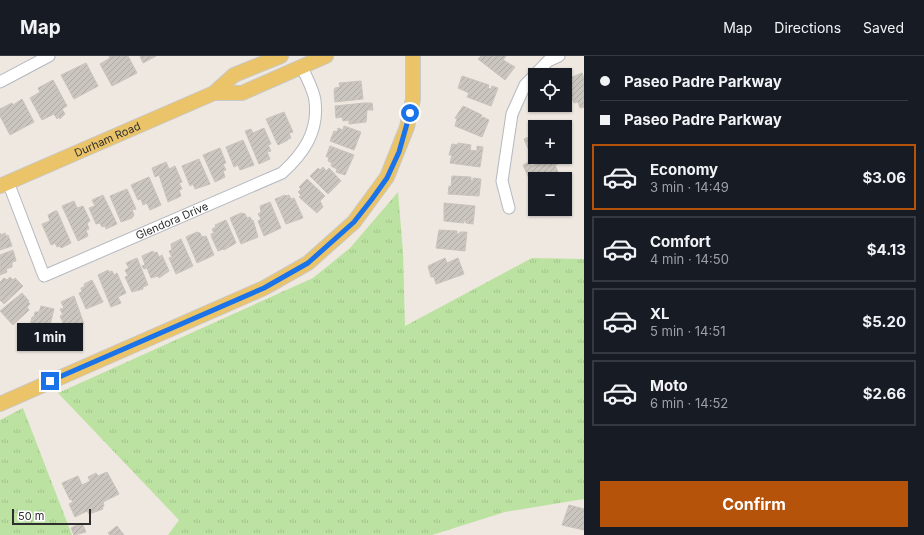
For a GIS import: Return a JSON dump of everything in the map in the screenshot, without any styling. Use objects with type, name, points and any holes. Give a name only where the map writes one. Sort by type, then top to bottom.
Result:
[{"type":"main road","name":"Durham Road","points":[[4,184],[214,93],[234,75],[281,56]]},
{"type":"main road","name":"Durham Road","points":[[214,93],[242,93],[326,56]]},
{"type":"main road","points":[[0,404],[264,288],[308,263],[354,222],[387,178],[407,127],[413,99],[413,56]]},
{"type":"street","points":[[0,82],[49,56]]},
{"type":"street","points":[[509,208],[502,181],[512,114],[525,85],[548,61],[559,56]]},
{"type":"street","name":"Glendora Drive","points":[[4,184],[44,276],[282,173],[298,158],[310,141],[315,122],[315,100],[302,67]]},
{"type":"green space","points":[[398,192],[403,252],[405,326],[532,258],[584,259],[584,499],[505,512],[432,535],[168,535],[179,520],[58,393],[313,278],[350,248]]},
{"type":"green space","points":[[23,408],[72,535],[0,535],[0,420]]},
{"type":"building","points":[[109,56],[128,56],[137,73],[112,86],[100,64],[110,58]]},
{"type":"building","points":[[140,56],[156,56],[143,63]]},
{"type":"building","points":[[481,56],[506,56],[503,60],[515,67],[505,80],[478,59]]},
{"type":"building","points":[[86,63],[98,86],[74,99],[61,75]]},
{"type":"building","points":[[582,73],[584,79],[584,107],[580,108],[578,102],[574,103],[572,98],[572,77]]},
{"type":"building","points":[[462,76],[489,85],[488,88],[491,89],[492,86],[498,88],[491,106],[467,97],[469,93],[458,88]]},
{"type":"building","points":[[53,80],[67,106],[62,109],[65,114],[60,119],[59,117],[57,119],[54,114],[42,120],[30,98],[40,92],[38,88]]},
{"type":"building","points":[[361,81],[363,99],[335,102],[334,91],[335,88],[340,87],[339,83]]},
{"type":"building","points":[[22,99],[34,122],[10,135],[0,116],[0,109],[12,103],[13,105]]},
{"type":"building","points":[[372,103],[373,110],[367,110],[366,122],[349,124],[349,120],[343,121],[342,117],[336,118],[335,106]]},
{"type":"building","points":[[463,106],[482,115],[480,119],[483,117],[489,120],[482,137],[455,126],[457,119],[455,118]]},
{"type":"building","points":[[284,112],[293,132],[289,133],[291,138],[278,145],[266,119]]},
{"type":"building","points":[[344,126],[361,132],[354,150],[330,141],[334,131],[337,132],[338,128],[343,130]]},
{"type":"building","points":[[264,128],[271,144],[268,145],[271,151],[267,152],[270,159],[259,164],[245,131],[251,129],[253,133]]},
{"type":"building","points":[[528,137],[528,148],[524,139]]},
{"type":"building","points":[[243,140],[254,165],[240,170],[238,165],[234,167],[226,147]]},
{"type":"building","points":[[458,143],[471,145],[470,150],[477,151],[477,146],[483,147],[480,167],[450,163],[452,155],[449,155],[452,144],[458,145]]},
{"type":"building","points":[[330,146],[354,155],[345,175],[336,172],[337,169],[331,166],[332,163],[328,161],[329,157],[326,157]]},
{"type":"building","points":[[220,148],[226,163],[223,164],[226,170],[223,171],[225,177],[215,182],[203,155]]},
{"type":"building","points":[[199,159],[210,184],[195,189],[193,184],[190,186],[182,166]]},
{"type":"building","points":[[166,162],[169,169],[175,166],[182,182],[179,183],[182,189],[179,190],[181,196],[168,202],[159,175],[155,177],[152,168]]},
{"type":"building","points":[[528,162],[531,166],[537,164],[558,164],[555,165],[558,172],[528,172],[528,176],[523,165]]},
{"type":"building","points":[[323,167],[326,171],[329,168],[341,181],[328,194],[310,176],[318,168],[320,170]]},
{"type":"building","points":[[452,176],[471,177],[471,181],[473,181],[473,178],[481,179],[479,196],[448,194],[449,186],[451,187]]},
{"type":"building","points":[[149,177],[161,205],[150,210],[147,203],[143,205],[141,199],[138,200],[131,185]]},
{"type":"building","points":[[307,179],[325,196],[320,201],[323,207],[317,213],[299,197],[301,195],[298,192],[301,189],[299,187]]},
{"type":"building","points":[[127,189],[136,209],[132,210],[134,215],[132,218],[121,222],[110,196]]},
{"type":"building","points":[[103,195],[117,224],[106,229],[105,226],[102,227],[100,223],[96,224],[89,208],[95,206],[92,200]]},
{"type":"building","points":[[289,195],[291,199],[294,198],[303,218],[286,224],[275,199]]},
{"type":"building","points":[[74,201],[77,208],[83,206],[90,221],[87,223],[89,229],[86,230],[88,236],[78,241],[62,206]]},
{"type":"building","points":[[270,202],[281,228],[264,236],[258,221],[261,219],[258,214],[261,212],[260,206]]},
{"type":"building","points":[[444,203],[475,206],[473,224],[466,223],[464,220],[464,223],[444,221]]},
{"type":"building","points":[[57,211],[71,243],[61,248],[60,246],[57,247],[55,243],[51,245],[42,224],[50,221],[48,215]]},
{"type":"building","points":[[241,213],[245,214],[247,218],[250,217],[252,221],[253,220],[258,237],[241,244],[230,218]]},
{"type":"building","points":[[226,220],[236,243],[224,250],[218,251],[212,238],[211,234],[214,233],[212,229],[216,227],[215,225]]},
{"type":"building","points":[[439,230],[457,231],[457,234],[460,232],[467,232],[465,251],[436,248]]},
{"type":"building","points":[[197,232],[200,233],[202,237],[206,236],[214,255],[197,263],[186,237]]},
{"type":"building","points":[[0,233],[1,235],[5,233],[6,236],[8,235],[12,246],[0,250]]},
{"type":"building","points":[[181,239],[193,266],[176,274],[169,258],[172,257],[169,251],[172,250],[171,244]]},
{"type":"building","points":[[13,250],[16,261],[12,262],[12,267],[6,269],[7,272],[0,275],[0,255]]},
{"type":"building","points":[[153,251],[154,253],[157,252],[159,257],[162,255],[169,271],[159,278],[158,276],[151,278],[147,268],[144,269],[142,266],[145,265],[142,256]]},
{"type":"building","points":[[137,258],[148,285],[143,287],[143,289],[132,292],[125,277],[128,276],[125,270],[129,268],[126,263]]},
{"type":"building","points":[[445,258],[447,263],[458,258],[464,274],[436,284],[434,277],[431,277],[428,266]]},
{"type":"building","points":[[108,270],[109,272],[112,271],[114,275],[117,273],[126,293],[118,297],[121,303],[111,307],[98,275]]},
{"type":"building","points":[[10,277],[13,280],[15,278],[23,286],[4,304],[0,300],[0,282],[4,278],[7,280]]},
{"type":"building","points":[[92,280],[103,302],[86,309],[79,293],[82,292],[81,288],[85,286],[84,284]]},
{"type":"building","points":[[22,293],[29,301],[28,302],[30,304],[27,307],[29,310],[13,325],[0,311]]},
{"type":"building","points":[[74,296],[84,324],[67,332],[60,316],[63,315],[60,309],[64,308],[61,302]]},
{"type":"building","points":[[41,306],[54,309],[47,337],[28,334],[32,317],[34,317],[35,312],[39,312]]},
{"type":"building","points":[[107,472],[119,494],[103,502],[103,509],[89,514],[87,511],[75,517],[69,504],[73,502],[71,499],[70,500],[62,483],[78,476],[82,485],[90,481],[88,477],[96,473],[98,476]]},
{"type":"building","points":[[569,505],[584,509],[584,530],[562,525]]},
{"type":"building","points":[[82,523],[86,532],[74,535],[71,528]]},
{"type":"building","points":[[117,526],[124,535],[110,535],[108,533]]},
{"type":"route","points":[[50,381],[264,288],[308,263],[354,222],[387,178],[399,152],[410,113]]}]
